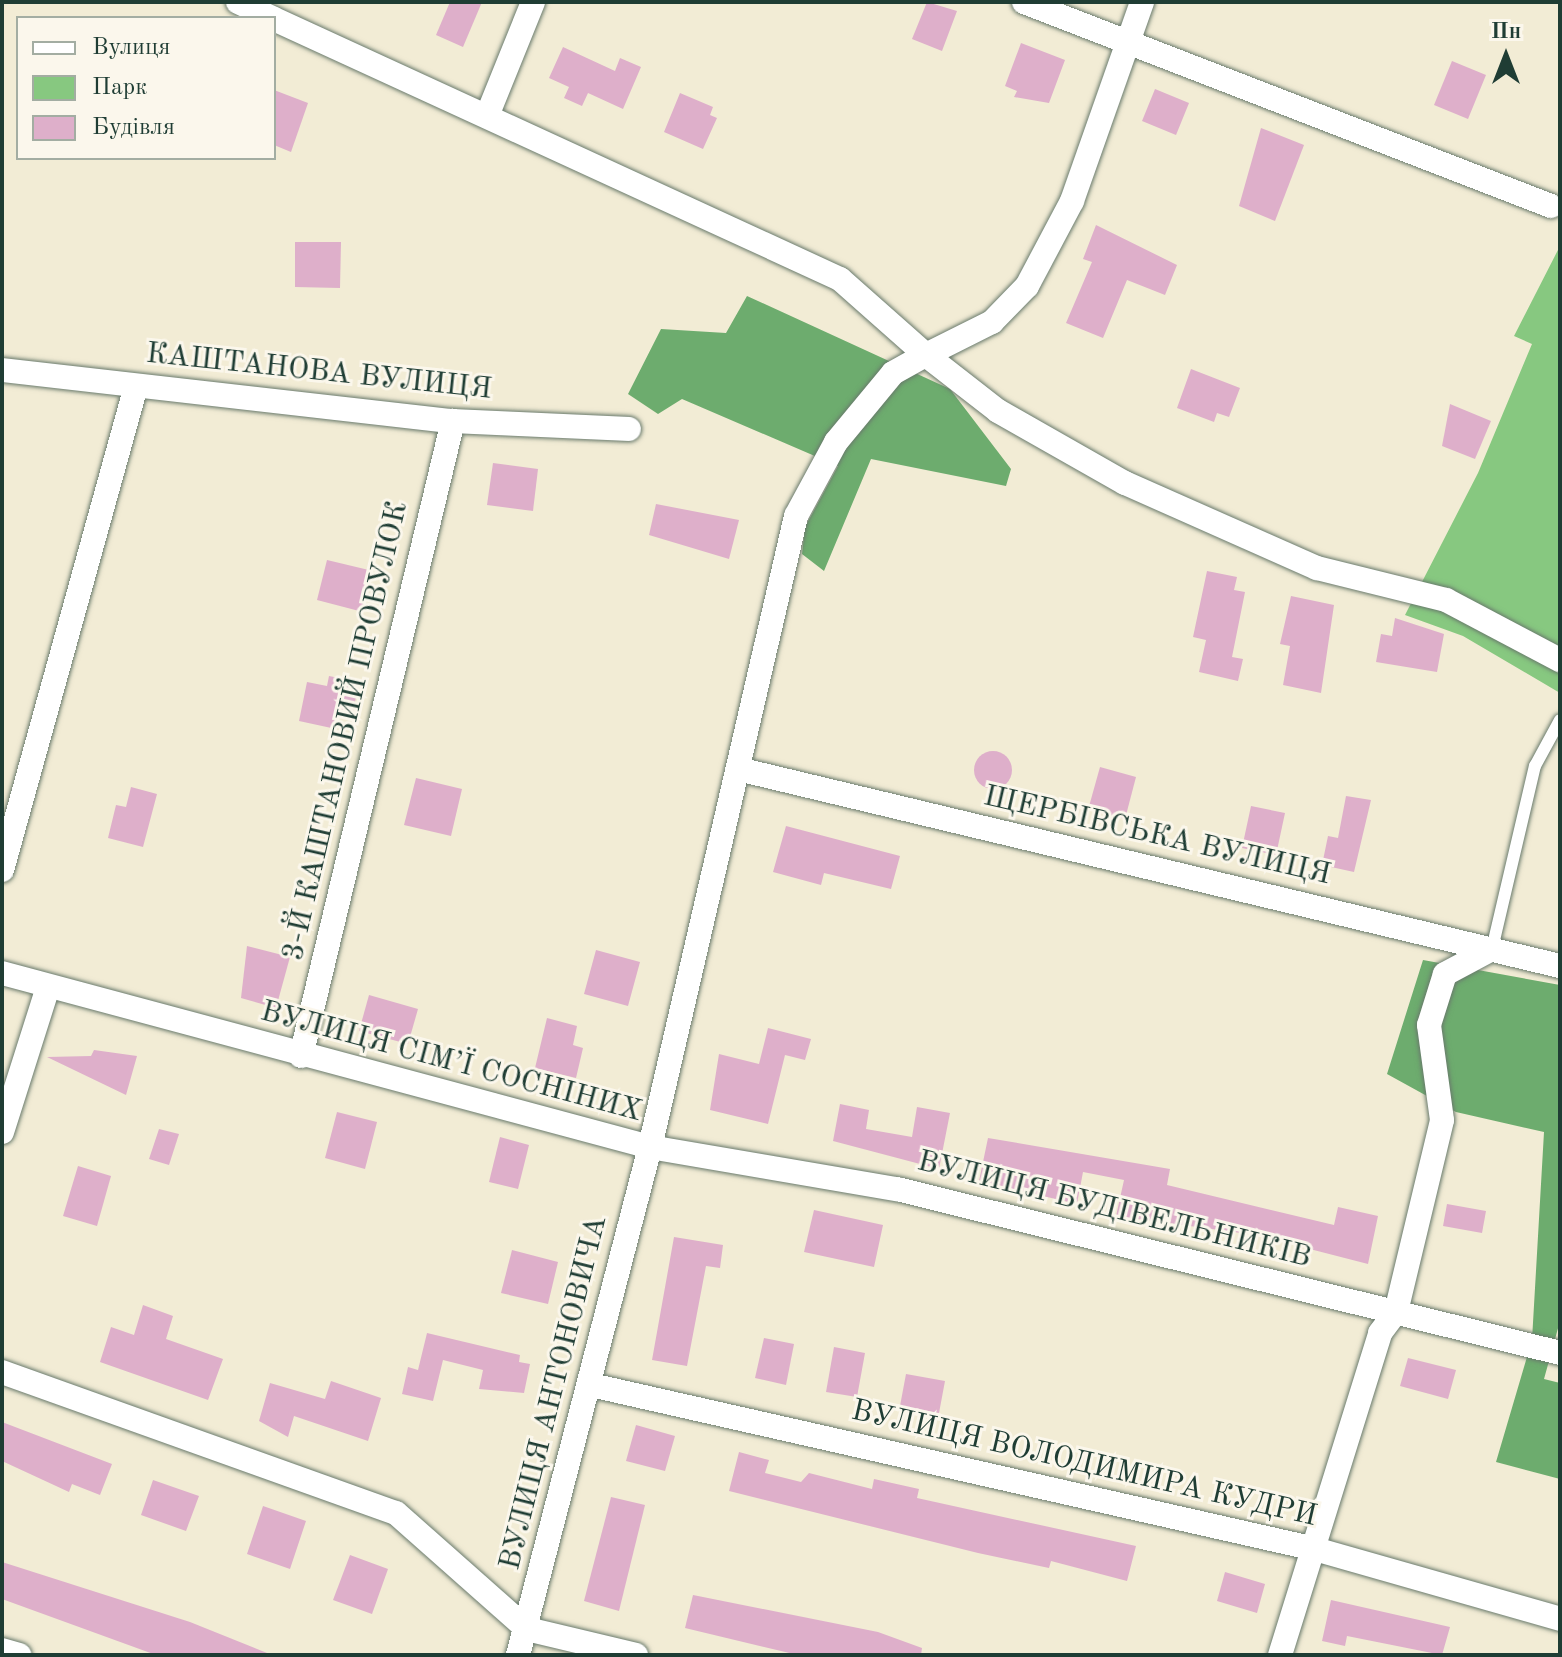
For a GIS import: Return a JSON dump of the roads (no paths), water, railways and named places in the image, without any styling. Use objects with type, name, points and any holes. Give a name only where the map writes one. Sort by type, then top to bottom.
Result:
[{"type":"street","points":[[238,2],[269,16]]},
{"type":"street","points":[[487,116],[533,2]]},
{"type":"street","points":[[1024,2],[1551,206]]},
{"type":"street","points":[[738,769],[796,516],[855,417],[893,373],[1007,311],[1072,201],[1142,2]]},
{"type":"street","points":[[276,19],[840,279],[926,355],[998,411],[1137,488],[1317,568],[1446,600],[1560,660]]},
{"type":"street","name":"КАШТАНОВА ВУЛИЦЯ","points":[[2,370],[453,421],[629,429]]},
{"type":"street","points":[[2,870],[136,386]]},
{"type":"street","name":"3-Й КАШТАНОВИЙ ПРОВУЛОК","points":[[301,1056],[453,421]]},
{"type":"street","name":"ЩЕРБІВСЬКА ВУЛИЦЯ","points":[[738,769],[1560,966]]},
{"type":"street","name":"ВУЛИЦЯ СІМ’Ї СОСНІНИХ","points":[[2,973],[301,1056],[650,1147],[738,769]]},
{"type":"street","points":[[1280,1655],[1380,1333],[1396,1312],[1442,1120],[1429,1025],[1445,974],[1492,949]]},
{"type":"street","points":[[2,1132],[48,987]]},
{"type":"street","name":"ВУЛИЦЯ БУДІВЕЛЬНИКІВ","points":[[650,1147],[897,1189],[1560,1353]]},
{"type":"street","name":"ВУЛИЦЯ АНТОНОВИЧА","points":[[518,1655],[591,1385],[650,1147]]},
{"type":"street","points":[[2,1372],[396,1513],[527,1629],[636,1655]]},
{"type":"street","name":"ВУЛИЦЯ ВОЛОДИМИРА КУДРИ","points":[[591,1385],[1315,1549],[1560,1619]]},
{"type":"street","points":[[2,1650],[19,1655]]},
{"type":"lane","points":[[1492,949],[1535,766],[1560,720]]}]
